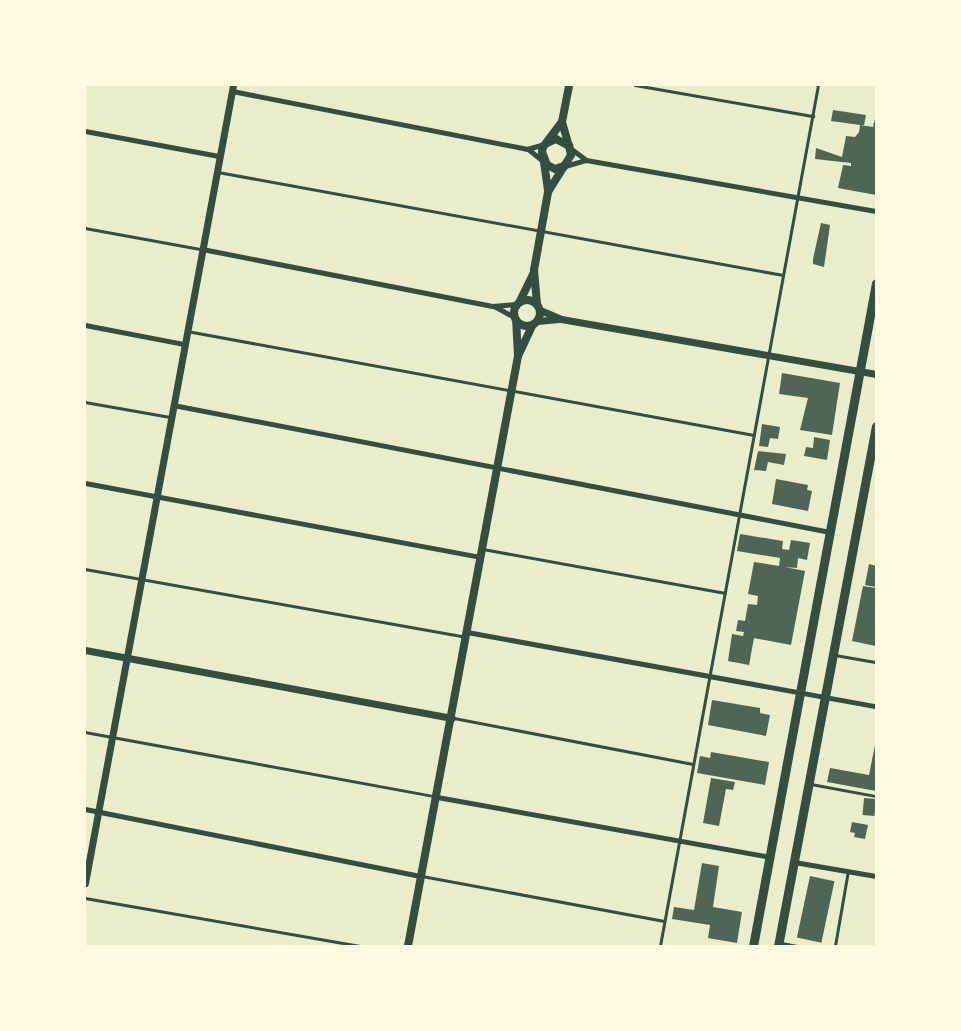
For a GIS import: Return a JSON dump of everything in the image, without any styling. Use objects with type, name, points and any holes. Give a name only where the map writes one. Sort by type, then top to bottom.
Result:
[{"type":"main road","points":[[408,946],[518,356],[515,319],[518,303],[534,270],[542,232],[548,192],[542,152],[546,143],[562,122],[569,85]]},
{"type":"main road","points":[[548,192],[571,155],[562,122]]},
{"type":"main road","points":[[546,143],[561,140],[569,146]]},
{"type":"main road","points":[[544,162],[555,168],[564,166]]},
{"type":"main road","points":[[518,356],[535,324],[538,307],[534,270]]},
{"type":"main road","points":[[753,946],[876,283]]},
{"type":"main road","points":[[518,303],[529,300],[538,307]]},
{"type":"main road","points":[[515,319],[523,326],[535,324]]},
{"type":"main road","points":[[779,944],[876,426]]},
{"type":"street","points":[[85,883],[232,88],[527,149],[544,162]]},
{"type":"street","points":[[85,131],[219,156]]},
{"type":"street","points":[[527,149],[546,143]]},
{"type":"street","points":[[569,146],[586,160]]},
{"type":"street","points":[[564,166],[586,160],[876,211]]},
{"type":"street","points":[[202,249],[493,306],[518,303]]},
{"type":"street","points":[[493,306],[515,319]]},
{"type":"street","points":[[538,307],[562,319],[876,374]]},
{"type":"street","points":[[535,324],[562,319]]},
{"type":"street","points":[[85,325],[184,344]]},
{"type":"street","points":[[173,405],[830,532]]},
{"type":"street","points":[[85,483],[481,553]]},
{"type":"street","points":[[467,635],[710,674],[876,706]]},
{"type":"street","points":[[85,650],[452,718]]},
{"type":"street","points":[[437,797],[770,858]]},
{"type":"street","points":[[85,809],[421,876]]},
{"type":"street","points":[[794,862],[876,876]]},
{"type":"lane","points":[[635,85],[813,116]]},
{"type":"lane","points":[[660,946],[818,85]]},
{"type":"lane","points":[[216,172],[783,275]]},
{"type":"lane","points":[[85,228],[202,249]]},
{"type":"lane","points":[[186,331],[754,435]]},
{"type":"lane","points":[[85,402],[170,417]]},
{"type":"lane","points":[[481,553],[725,593]]},
{"type":"lane","points":[[85,569],[467,635]]},
{"type":"lane","points":[[834,654],[876,662]]},
{"type":"lane","points":[[452,718],[693,764]]},
{"type":"lane","points":[[85,732],[437,797]]},
{"type":"lane","points":[[809,784],[876,796]]},
{"type":"lane","points":[[834,946],[848,872]]},
{"type":"lane","points":[[421,876],[664,921]]},
{"type":"lane","points":[[85,898],[360,946]]},
{"type":"lane","points":[[779,944],[797,946]]},
{"type":"building","points":[[833,110],[866,115],[864,125],[831,121]]},
{"type":"building","points":[[876,114],[876,195],[838,188],[843,165],[851,166],[851,163],[815,159],[816,148],[842,157],[846,136],[855,137],[859,132],[860,125],[873,127]]},
{"type":"building","points":[[821,223],[830,225],[824,267],[813,264]]},
{"type":"building","points":[[782,373],[840,383],[832,435],[800,430],[808,398],[779,394]]},
{"type":"building","points":[[762,424],[780,427],[778,439],[770,438],[768,447],[759,446]]},
{"type":"building","points":[[814,437],[830,440],[827,460],[804,456],[806,447],[813,448]]},
{"type":"building","points":[[758,451],[786,454],[784,465],[768,462],[766,471],[754,470]]},
{"type":"building","points":[[776,479],[808,485],[807,490],[812,491],[808,511],[772,504]]},
{"type":"building","points":[[740,534],[783,541],[782,549],[789,550],[791,540],[810,543],[807,560],[798,558],[797,568],[785,567],[805,571],[791,645],[754,638],[749,665],[728,661],[732,634],[743,636],[744,632],[736,631],[738,620],[745,621],[748,604],[757,605],[758,596],[748,594],[754,562],[779,566],[780,558],[737,551]]},
{"type":"building","points":[[869,564],[876,566],[876,587],[865,585]]},
{"type":"building","points":[[863,586],[876,588],[876,646],[852,641]]},
{"type":"building","points":[[712,700],[760,708],[760,713],[770,715],[766,736],[708,725]]},
{"type":"building","points":[[876,740],[876,791],[827,782],[830,768],[869,775]]},
{"type":"building","points":[[711,752],[769,762],[765,785],[697,773],[700,756],[710,758]]},
{"type":"building","points":[[711,778],[735,782],[733,790],[726,789],[719,826],[703,823]]},
{"type":"building","points":[[864,798],[876,799],[874,816],[863,815]]},
{"type":"building","points":[[852,822],[868,825],[865,839],[854,837],[855,833],[850,832]]},
{"type":"building","points":[[702,863],[719,866],[713,907],[742,912],[737,943],[708,938],[710,925],[672,919],[674,907],[694,910]]},
{"type":"building","points":[[810,876],[834,881],[821,943],[797,938]]}]
